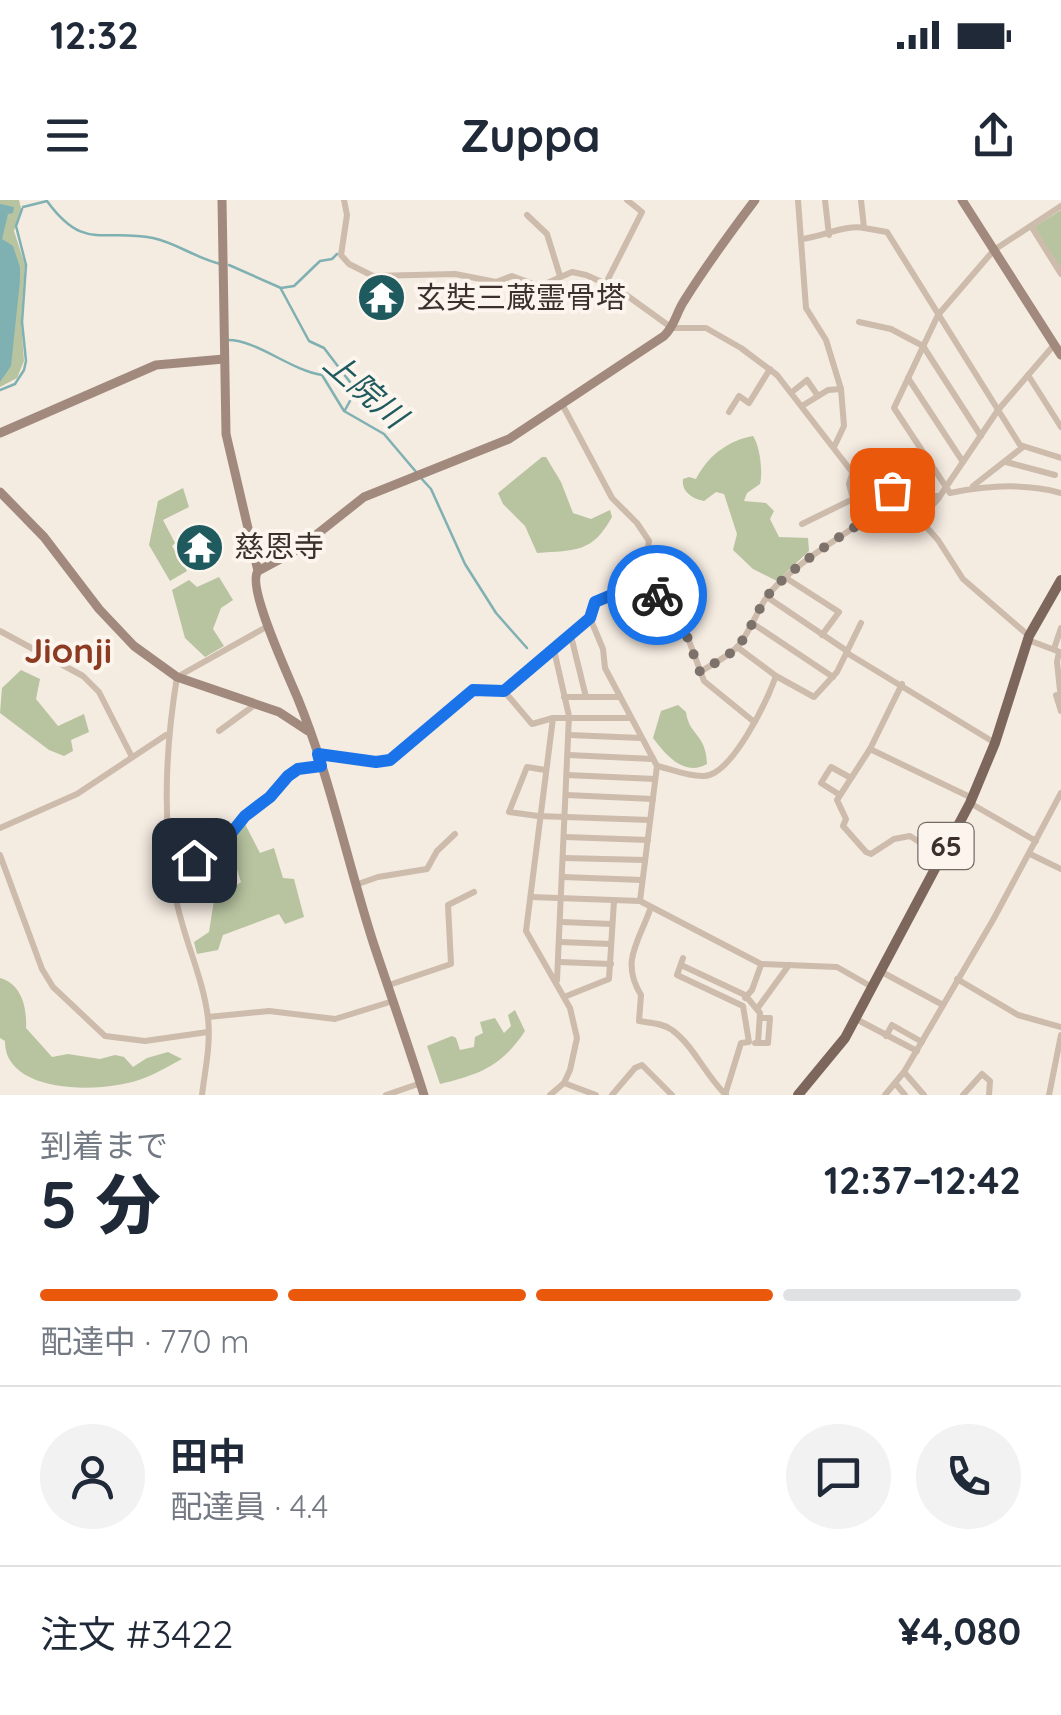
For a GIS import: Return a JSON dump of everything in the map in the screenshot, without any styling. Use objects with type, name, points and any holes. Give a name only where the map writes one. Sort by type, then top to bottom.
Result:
[{"type":"main road","name":"65","points":[[798,1095],[829,1060],[855,1019],[971,800],[1029,638],[1061,580]]},
{"type":"street","points":[[222,200],[226,434],[258,570],[254,579],[268,626],[311,732],[424,1095]]},
{"type":"street","points":[[344,200],[347,215],[341,254],[362,273],[455,274],[496,282],[512,276],[545,284],[572,272],[606,283],[672,328],[706,328],[770,369],[859,481],[940,496]]},
{"type":"street","points":[[606,283],[642,212],[627,200]]},
{"type":"street","points":[[258,570],[297,550],[364,497],[489,448],[562,404],[672,328],[680,307],[755,200]]},
{"type":"street","points":[[798,200],[806,308],[826,340],[841,389],[844,426],[834,447]]},
{"type":"street","points":[[825,200],[829,235]]},
{"type":"street","points":[[861,200],[864,228]]},
{"type":"street","points":[[962,200],[1058,343],[1061,355]]},
{"type":"street","points":[[1061,206],[994,250],[938,315],[894,408],[950,493],[1035,488],[1061,492]]},
{"type":"street","points":[[528,215],[547,234],[560,276]]},
{"type":"street","points":[[801,239],[829,235],[852,225],[886,232],[1023,447],[1061,458]]},
{"type":"street","points":[[1031,226],[1061,274]]},
{"type":"street","points":[[860,322],[891,329],[923,346],[980,436]]},
{"type":"street","points":[[920,519],[946,488],[998,410],[1058,343]]},
{"type":"street","points":[[0,432],[156,364],[224,358]]},
{"type":"street","points":[[729,412],[739,396],[749,403],[770,369]]},
{"type":"street","points":[[1028,376],[1061,427]]},
{"type":"street","points":[[908,378],[963,462]]},
{"type":"street","points":[[792,392],[807,380],[818,396]]},
{"type":"street","points":[[802,406],[841,389]]},
{"type":"street","points":[[562,404],[612,498],[649,541],[642,584]]},
{"type":"street","points":[[970,489],[1023,447]]},
{"type":"street","points":[[1006,462],[1054,475]]},
{"type":"street","points":[[802,524],[853,499],[849,484],[852,474]]},
{"type":"street","points":[[892,490],[947,552],[958,574],[1029,638],[1058,651]]},
{"type":"street","points":[[0,492],[55,550],[116,629],[177,677],[279,712],[311,732]]},
{"type":"street","points":[[700,672],[737,647],[767,597],[806,560],[899,496]]},
{"type":"street","points":[[786,578],[838,612],[822,635]]},
{"type":"street","points":[[170,867],[216,849],[245,816],[298,769],[319,760],[390,760],[473,690],[504,691],[590,618],[595,602],[631,585],[642,584],[679,614],[704,681],[752,721]]},
{"type":"street","points":[[767,597],[994,743]]},
{"type":"street","points":[[590,618],[606,668],[655,762],[640,902]]},
{"type":"street","points":[[752,623],[833,677]]},
{"type":"street","points":[[737,647],[776,676],[814,697],[833,677],[861,624]]},
{"type":"street","points":[[177,677],[268,626]]},
{"type":"street","points":[[1061,628],[1061,700]]},
{"type":"street","points":[[0,631],[83,676],[99,692],[132,757]]},
{"type":"street","points":[[571,636],[586,697]]},
{"type":"street","points":[[554,650],[569,716],[557,982]]},
{"type":"street","points":[[568,755],[655,762],[706,777],[732,760],[776,676]]},
{"type":"street","points":[[177,677],[167,734],[170,867],[208,1017],[202,1095]]},
{"type":"street","points":[[1058,679],[1055,689],[1061,711]]},
{"type":"street","points":[[902,684],[870,749],[837,800],[846,819],[844,826],[866,852],[871,854],[894,838],[910,836],[941,856]]},
{"type":"street","points":[[504,691],[532,724],[569,716],[630,718]]},
{"type":"street","points":[[564,696],[620,697]]},
{"type":"street","points":[[219,731],[256,704]]},
{"type":"street","points":[[550,1095],[564,1084],[577,1038],[557,982],[526,930],[553,718]]},
{"type":"street","points":[[0,828],[77,794],[167,734]]},
{"type":"street","points":[[569,735],[641,738]]},
{"type":"street","points":[[870,749],[971,800],[1036,841]]},
{"type":"street","points":[[545,770],[527,767],[509,807],[512,813],[650,820]]},
{"type":"street","points":[[840,795],[822,784],[831,768],[851,778]]},
{"type":"street","points":[[567,775],[655,779]]},
{"type":"street","points":[[886,1095],[917,1051],[1061,793]]},
{"type":"street","points":[[566,795],[653,799]]},
{"type":"street","points":[[358,884],[426,869],[455,834]]},
{"type":"street","points":[[565,836],[648,840]]},
{"type":"street","points":[[1030,854],[1061,869]]},
{"type":"street","points":[[0,855],[42,969],[53,987],[105,1036],[128,1042],[208,1032]]},
{"type":"street","points":[[564,858],[645,860]]},
{"type":"street","points":[[563,877],[642,880]]},
{"type":"street","points":[[389,986],[451,964],[448,905],[474,892]]},
{"type":"street","points":[[530,896],[640,902],[762,964],[838,967],[872,987]]},
{"type":"street","points":[[564,997],[609,978],[614,901]]},
{"type":"street","points":[[652,908],[629,966],[641,995],[639,1021],[669,1027],[726,1095],[741,1043],[768,1044],[770,1018],[758,1014],[744,1000],[677,975],[682,962]]},
{"type":"street","points":[[561,922],[612,924]]},
{"type":"street","points":[[560,942],[611,944]]},
{"type":"street","points":[[560,962],[611,964]]},
{"type":"street","points":[[749,1042],[744,1000],[762,964]]},
{"type":"street","points":[[758,1014],[790,964]]},
{"type":"street","points":[[880,970],[943,1005]]},
{"type":"street","points":[[957,979],[1018,1016],[1061,1027]]},
{"type":"street","points":[[208,1017],[269,1011],[334,1019],[394,1001]]},
{"type":"street","points":[[855,1019],[917,1051]]},
{"type":"street","points":[[886,1036],[892,1025],[922,1042]]},
{"type":"street","points":[[1049,1095],[1061,1036]]},
{"type":"street","points":[[612,1095],[630,1072],[642,1066],[672,1095]]},
{"type":"street","points":[[904,1072],[924,1095]]},
{"type":"street","points":[[963,1095],[982,1074],[990,1081],[989,1095]]},
{"type":"street","points":[[386,1095],[420,1083]]},
{"type":"street","points":[[895,1083],[905,1095]]},
{"type":"street","points":[[564,1084],[596,1095]]},
{"type":"green space","points":[[0,200],[19,200],[21,208],[14,231],[25,265],[21,321],[24,361],[17,378],[0,387]]},
{"type":"green space","points":[[1061,210],[1061,269],[1034,227]]},
{"type":"green space","points":[[753,436],[761,479],[744,501],[766,503],[774,511],[770,519],[779,537],[808,538],[809,551],[777,581],[753,569],[733,550],[737,534],[724,494],[716,492],[704,501],[689,494],[683,484],[683,479],[696,479],[719,451]]},
{"type":"green space","points":[[546,457],[561,482],[573,513],[591,519],[610,510],[612,517],[605,529],[582,547],[537,553],[525,526],[503,504],[498,493]]},
{"type":"green space","points":[[183,488],[189,507],[163,520],[187,571],[170,581],[149,545],[158,501]]},
{"type":"green space","points":[[219,577],[233,600],[221,608],[213,629],[224,646],[205,657],[185,638],[172,590],[189,580],[197,587]]},
{"type":"green space","points":[[21,670],[40,679],[36,699],[58,726],[84,714],[89,732],[71,740],[73,751],[64,756],[49,750],[0,713],[2,688]]},
{"type":"green space","points":[[678,705],[686,712],[690,726],[704,746],[707,764],[683,766],[653,738],[661,711]]},
{"type":"green space","points":[[245,824],[260,853],[274,848],[283,878],[294,879],[304,917],[285,924],[279,914],[223,935],[218,950],[197,954],[194,942],[209,932],[214,900],[241,882],[229,845]]},
{"type":"green space","points":[[0,978],[18,991],[26,1028],[52,1057],[68,1054],[100,1059],[115,1055],[124,1057],[133,1067],[168,1052],[182,1059],[147,1077],[107,1087],[60,1086],[38,1081],[21,1072],[9,1059],[5,1041],[0,1038]]},
{"type":"green space","points":[[515,1010],[525,1031],[507,1053],[478,1072],[440,1084],[427,1046],[452,1036],[460,1050],[474,1047],[475,1037],[483,1033],[480,1022],[495,1018],[504,1033],[511,1026],[508,1015]]},
{"type":"water","points":[[0,204],[14,207],[13,213],[8,214],[2,239],[13,246],[20,281],[11,366],[0,382]]},
{"type":"waterway","name":"上院川","points":[[23,207],[47,201],[60,217],[83,232],[153,238],[221,264]]},
{"type":"waterway","points":[[0,390],[15,384],[26,361],[22,322],[26,265],[16,226],[22,209]]},
{"type":"waterway","points":[[229,265],[281,288],[294,286],[320,261],[337,254]]},
{"type":"waterway","points":[[281,289],[309,341],[324,348],[356,390],[345,410]]},
{"type":"waterway","name":"上院川","points":[[228,340],[322,375],[344,411],[384,434],[417,473]]},
{"type":"waterway","name":"上院川","points":[[420,477],[431,489],[465,564],[496,613],[527,648]]},
{"type":"way so far","points":[[657,595],[679,614],[700,672],[737,647],[762,603],[778,584],[899,496],[892,490]]},
{"type":"place","name":"玄奘三蔵霊骨塔","points":[[381,298]]},
{"type":"place","name":"慈恩寺","points":[[199,547]]},
{"type":"district","name":"Jionji","points":[[68,651]]},
{"type":"route","points":[[194,860],[224,842],[238,823],[288,776],[298,769],[321,766],[318,754],[376,762],[390,760],[473,690],[504,691],[590,618],[595,602],[638,584],[657,595]]}]
